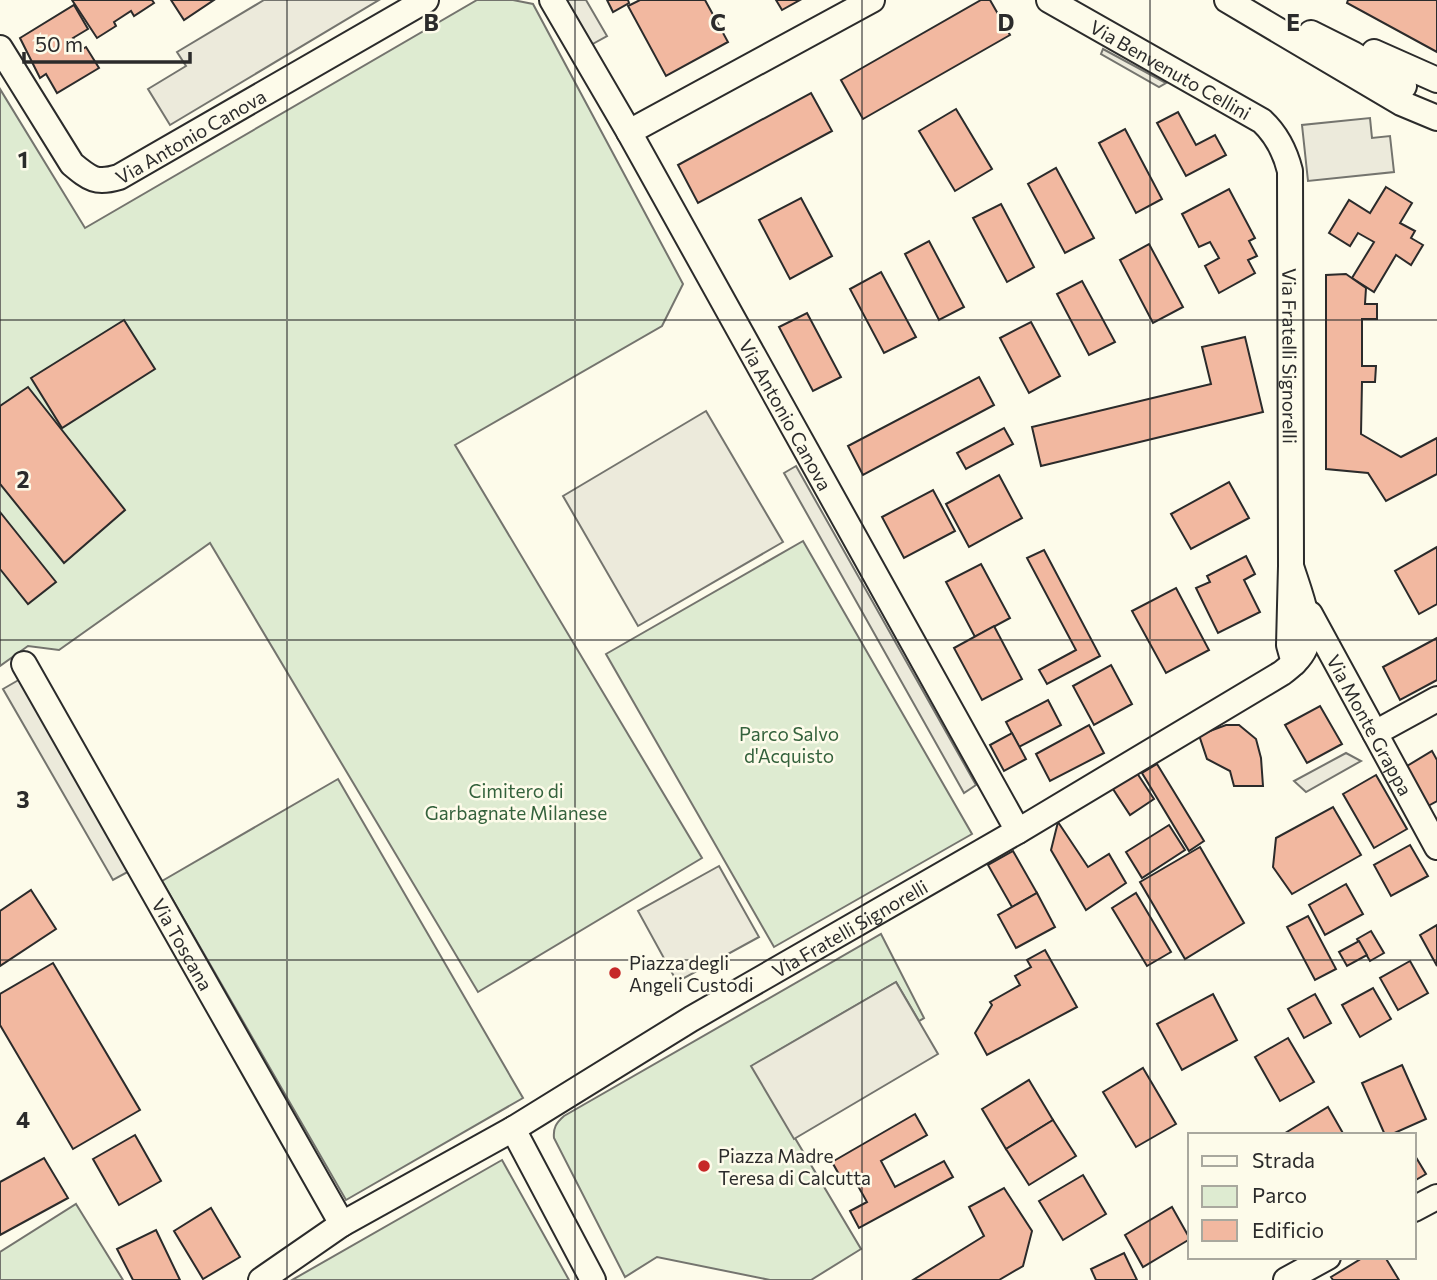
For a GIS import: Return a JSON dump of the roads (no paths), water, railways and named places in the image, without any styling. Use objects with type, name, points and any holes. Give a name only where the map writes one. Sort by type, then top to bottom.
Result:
[{"type":"street","name":"Via Antonio Canova","points":[[0,48],[72,164],[88,177],[103,182],[119,177],[426,0]]},
{"type":"street","name":"Via Antonio Canova","points":[[552,0],[629,132],[1018,831]]},
{"type":"street","points":[[629,132],[872,0]]},
{"type":"street","name":"Via Benvenuto Cellini","points":[[1049,0],[1262,121],[1272,130],[1283,149]]},
{"type":"street","points":[[1227,0],[1401,103],[1437,128]]},
{"type":"street","points":[[1233,0],[1353,54],[1437,107]]},
{"type":"street","points":[[1311,33],[1353,43],[1437,80]]},
{"type":"street","points":[[1401,103],[1437,118]]},
{"type":"street","name":"Via Fratelli Signorelli","points":[[1283,149],[1290,171],[1289,645],[1294,663]]},
{"type":"street","name":"Via Fratelli Signorelli","points":[[261,1280],[342,1224],[513,1129],[691,1019],[1018,831],[1265,684],[1294,663],[1303,652],[1308,639],[1304,604],[1291,566]]},
{"type":"street","name":"Via Monte Grappa","points":[[1304,604],[1437,847]]},
{"type":"street","name":"Via Toscana","points":[[24,664],[342,1224]]},
{"type":"street","points":[[1375,733],[1437,699]]},
{"type":"street","points":[[513,1129],[593,1280]]},
{"type":"street","points":[[1416,1208],[1437,1197]]},
{"type":"street","points":[[1286,1280],[1324,1259]]},
{"type":"place","name":"Piazza degli Angeli Custodi","points":[[615,973]]},
{"type":"place","name":"Piazza Madre Teresa di Calcutta","points":[[704,1166]]},
{"type":"park label","name":"Parco Salvo d'Acquisto","points":[[789,744]]},
{"type":"park label","name":"Cimitero di Garbagnate Milanese","points":[[516,801]]}]
